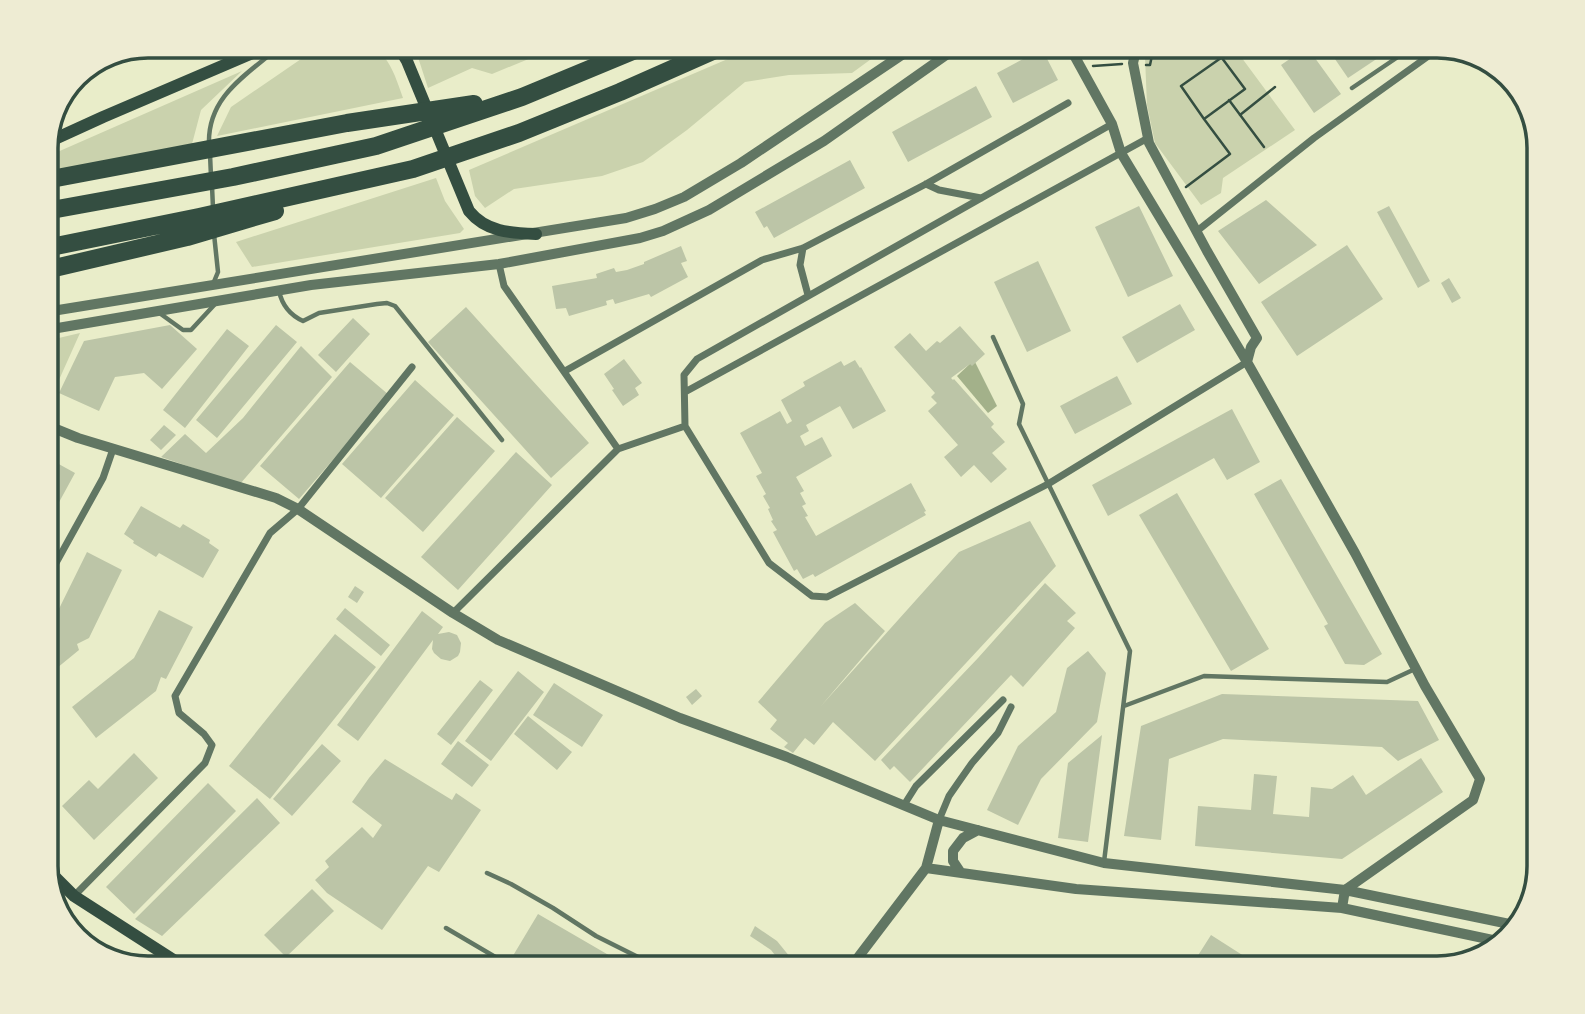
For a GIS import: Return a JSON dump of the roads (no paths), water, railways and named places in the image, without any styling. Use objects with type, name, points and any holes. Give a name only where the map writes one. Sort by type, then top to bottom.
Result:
[{"type":"highway","points":[[58,209],[233,177],[376,146],[522,97],[618,58]]},
{"type":"highway","points":[[58,267],[187,237],[413,169],[519,133],[698,58]]},
{"type":"highway","points":[[58,178],[347,123],[522,97]]},
{"type":"highway","points":[[58,246],[413,169]]},
{"type":"main road","points":[[59,137],[241,58]]},
{"type":"main road","points":[[405,58],[468,211],[484,225],[498,231],[536,234]]},
{"type":"main road","points":[[59,881],[74,896]]},
{"type":"main road","points":[[61,889],[167,956]]},
{"type":"street","points":[[58,310],[626,218],[684,197],[741,163],[897,58]]},
{"type":"street","points":[[58,328],[311,285],[499,264],[640,238],[663,231],[709,210],[824,141],[941,58]]},
{"type":"street","points":[[1075,58],[1112,124],[1122,153],[1247,362],[1355,553],[1415,669],[1480,779],[1473,800],[1345,890],[1342,908]]},
{"type":"street","points":[[1112,124],[697,359],[684,375],[685,426],[769,562],[812,596],[827,597],[1048,484],[1247,362],[1257,338],[1149,143],[1133,63],[1134,58]]},
{"type":"street","points":[[1197,231],[1314,138],[1426,58]]},
{"type":"street","points":[[565,371],[762,260],[803,248],[926,184],[1068,103]]},
{"type":"street","points":[[685,392],[1148,138]]},
{"type":"street","points":[[926,184],[939,190],[981,198]]},
{"type":"street","points":[[803,248],[800,265],[808,295]]},
{"type":"street","points":[[499,264],[504,286],[618,449]]},
{"type":"street","points":[[74,896],[205,763],[212,745],[204,734],[179,713],[176,696],[270,533],[298,509],[412,367]]},
{"type":"street","points":[[453,613],[618,449],[685,426]]},
{"type":"street","points":[[58,430],[276,498],[298,509],[498,640],[680,719],[787,757],[939,820],[1104,863],[1345,890],[1507,923]]},
{"type":"street","points":[[58,559],[103,478],[113,449]]},
{"type":"street","points":[[904,805],[916,786],[1003,700]]},
{"type":"street","points":[[859,956],[926,868],[939,820],[949,796],[972,763],[998,733],[1011,707]]},
{"type":"street","points":[[961,873],[953,860],[953,851],[963,838],[978,830]]},
{"type":"street","points":[[926,868],[1076,889],[1342,908],[1489,939]]},
{"type":"lane","points":[[213,215],[209,124],[223,95],[266,58]]},
{"type":"lane","points":[[1352,88],[1396,58]]},
{"type":"lane","points":[[212,285],[218,272],[214,228]]},
{"type":"lane","points":[[279,291],[289,312],[303,321],[319,313],[387,303],[395,306],[502,440]]},
{"type":"lane","points":[[158,312],[184,330],[191,330],[217,301]]},
{"type":"lane","points":[[993,337],[1023,404],[1020,424],[1130,651],[1104,863]]},
{"type":"lane","points":[[1123,706],[1205,676],[1387,682],[1415,669]]},
{"type":"lane","points":[[487,873],[636,956]]},
{"type":"lane","points":[[446,928],[494,956]]}]
